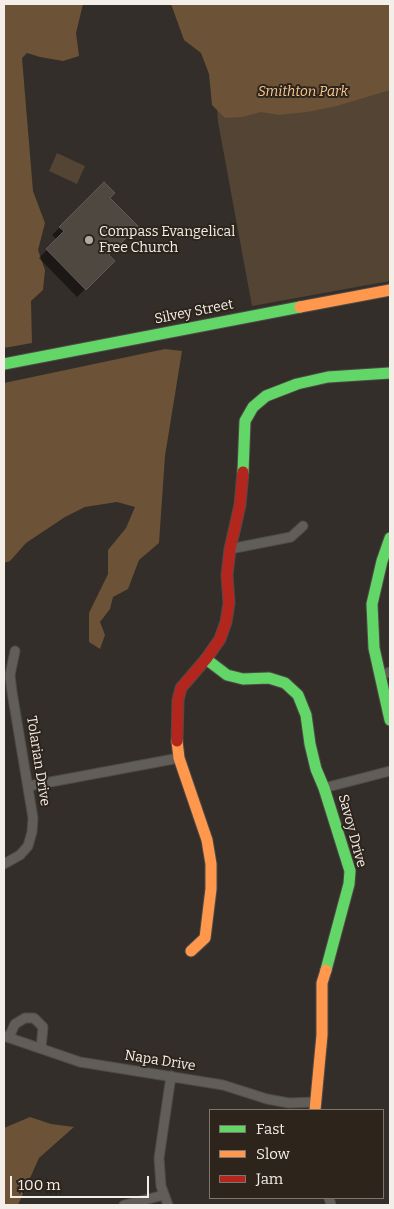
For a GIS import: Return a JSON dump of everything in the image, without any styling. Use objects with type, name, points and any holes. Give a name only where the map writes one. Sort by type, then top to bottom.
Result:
[{"type":"street","name":"Silvey Street","points":[[4,364],[390,290]]},
{"type":"street","points":[[191,951],[205,938],[211,896],[211,864],[207,840],[183,772],[180,758],[177,738],[178,700],[181,688],[206,659],[220,638],[226,622],[229,603],[227,575],[230,549],[240,505],[243,481],[245,421],[252,407],[266,396],[296,384],[328,377],[372,376],[390,373]]},
{"type":"street","points":[[230,549],[290,537],[303,526]]},
{"type":"street","points":[[390,538],[382,560],[372,604],[374,648],[385,673],[390,720]]},
{"type":"street","name":"Tolarian Drive","points":[[4,864],[20,855],[28,846],[33,818],[10,675],[15,651]]},
{"type":"street","name":"Savoy Drive","points":[[206,659],[227,676],[243,679],[269,678],[285,683],[298,695],[306,715],[316,769],[324,788],[350,871],[349,884],[322,983],[322,1035],[315,1106]]},
{"type":"street","points":[[29,786],[180,758]]},
{"type":"street","points":[[324,788],[390,771]]},
{"type":"street","points":[[6,1036],[15,1024],[25,1018],[34,1018],[43,1027],[41,1048]]},
{"type":"street","name":"Napa Drive","points":[[6,1036],[80,1062],[223,1085],[268,1100],[315,1106]]},
{"type":"street","points":[[168,1205],[159,1174],[159,1158],[171,1076]]},
{"type":"street","points":[[124,1205],[164,1195]]},
{"type":"green space","points":[[4,4],[83,4],[76,33],[79,56],[63,61],[27,53],[22,58],[33,191],[45,223],[38,250],[45,270],[43,290],[31,301],[32,343],[4,348]]},
{"type":"green space","points":[[171,4],[390,4],[390,90],[337,106],[307,112],[279,115],[261,112],[242,117],[225,118],[212,105],[209,74],[201,53],[184,40]]},
{"type":"green space","name":"Smithton Park","points":[[209,4],[390,4],[390,281],[252,306],[218,122]]},
{"type":"green space","points":[[57,153],[85,166],[77,184],[49,171]]},
{"type":"green space","points":[[165,349],[182,351],[165,456],[159,543],[139,560],[128,589],[113,597],[110,609],[100,622],[105,635],[100,649],[89,642],[89,613],[108,574],[108,550],[126,528],[135,507],[117,502],[85,507],[65,517],[26,543],[10,561],[4,563],[4,383]]},
{"type":"green space","points":[[30,1117],[51,1124],[74,1127],[39,1158],[18,1205],[4,1205],[4,1128]]},
{"type":"building","name":"Compass Evangelical Free Church","points":[[104,182],[115,193],[110,198],[138,226],[109,255],[115,261],[86,290],[46,249],[64,231],[59,227]]},
{"type":"traffic: fast","points":[[4,364],[300,307]]},
{"type":"traffic: fast","points":[[243,472],[245,421],[253,407],[266,396],[297,384],[328,377],[390,373]]},
{"type":"traffic: fast","points":[[390,538],[382,561],[372,604],[374,648],[390,720]]},
{"type":"traffic: fast","points":[[206,659],[227,675],[243,679],[269,678],[285,683],[298,695],[306,715],[316,769],[324,788],[350,871],[349,884],[326,970]]},
{"type":"traffic: slow","points":[[300,307],[390,290]]},
{"type":"traffic: slow","points":[[177,741],[179,758],[207,840],[211,864],[211,889],[205,938],[191,951]]},
{"type":"traffic: slow","points":[[315,1109],[322,1035],[322,983],[326,970]]},
{"type":"traffic: jam","points":[[177,741],[178,700],[181,688],[206,659],[220,639],[226,622],[229,603],[227,575],[230,549],[240,505],[243,472]]},
{"type":"place","name":"Compass Evangelical Free Church","points":[[89,240]]}]
